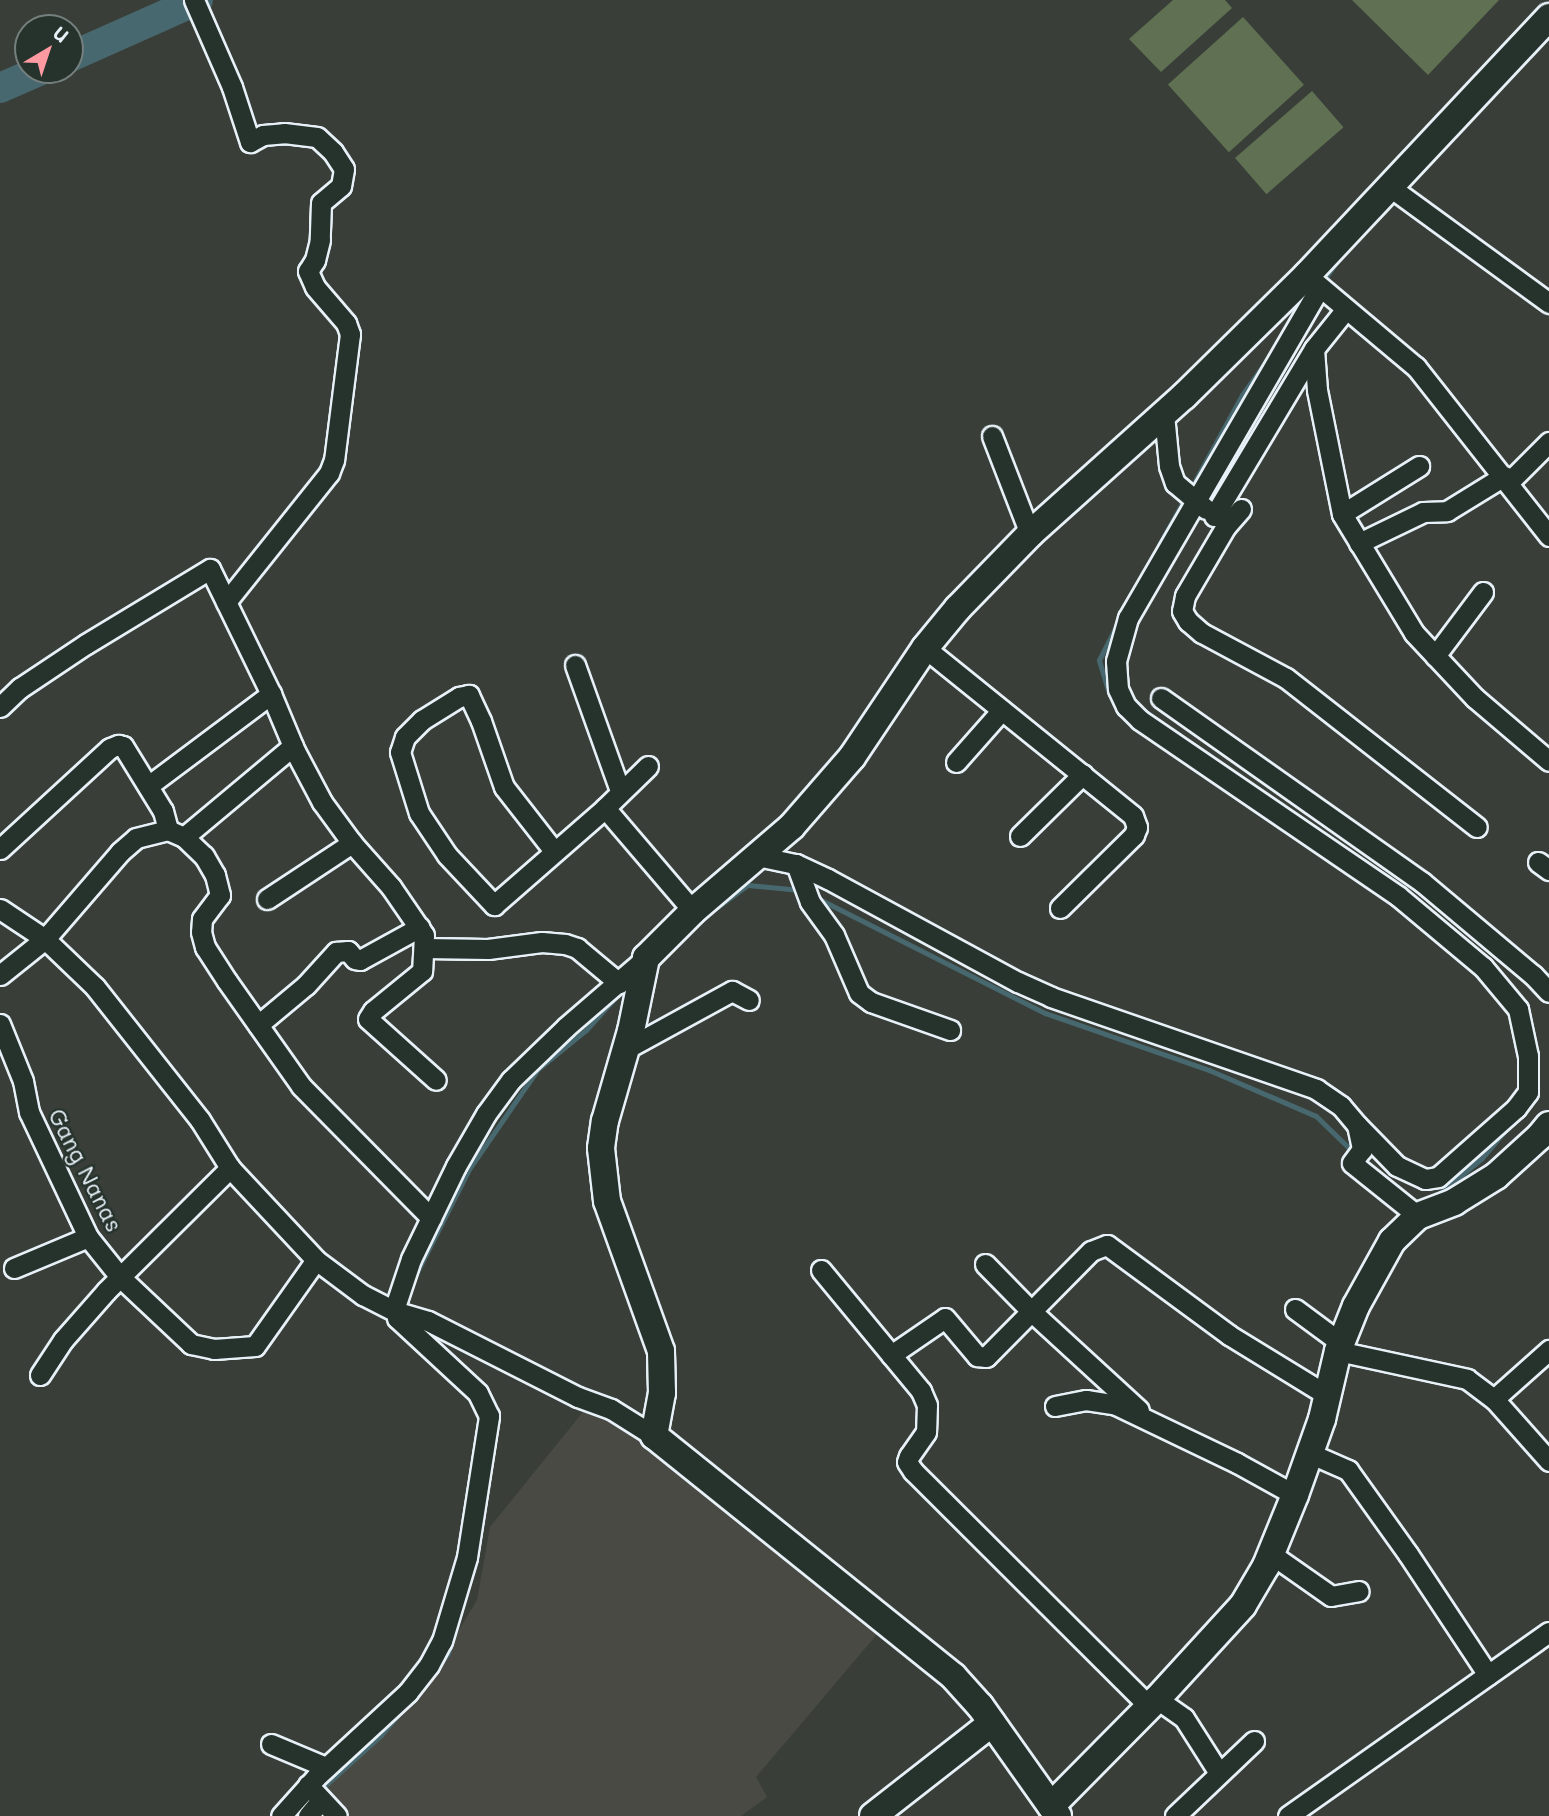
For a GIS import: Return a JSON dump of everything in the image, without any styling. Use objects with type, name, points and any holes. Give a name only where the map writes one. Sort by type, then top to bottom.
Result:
[{"type":"street","points":[[194,0],[232,86],[250,142],[263,135],[284,133],[317,137],[333,152],[344,169],[341,186],[321,204],[320,240],[315,260],[308,271],[315,287],[346,323],[350,334],[334,460],[329,473],[226,602]]},
{"type":"street","points":[[1477,827],[1286,678],[1236,648],[1202,633],[1188,621],[1182,611],[1209,513],[1328,294],[1397,193],[1549,17]]},
{"type":"street","points":[[1397,193],[1549,303]]},
{"type":"street","points":[[757,856],[1051,996],[1316,1089],[1341,1106],[1396,1166],[1425,1179],[1438,1177],[1516,1108],[1528,1093],[1524,1030],[1518,1009],[1483,967],[1398,896],[1155,731],[1126,706],[1118,689],[1118,646],[1128,618],[1209,513],[1314,349],[1328,294]]},
{"type":"street","points":[[307,1816],[326,1768],[408,1692],[429,1665],[442,1641],[467,1558],[490,1422],[483,1399],[401,1323],[397,1312],[411,1259],[486,1114],[511,1080],[566,1027],[628,991],[646,963],[693,912],[792,825],[852,757],[925,649],[958,608],[1030,534],[1164,414],[1328,294]]},
{"type":"street","points":[[1328,294],[1416,368],[1549,537]]},
{"type":"street","points":[[1314,349],[1317,390],[1342,514],[1413,633],[1475,698],[1549,761]]},
{"type":"street","points":[[1164,414],[1169,466],[1175,482],[1209,513],[1241,509]]},
{"type":"street","points":[[992,436],[1030,534]]},
{"type":"street","points":[[1359,543],[1423,512],[1447,511],[1506,479],[1549,442]]},
{"type":"street","points":[[1342,514],[1419,466]]},
{"type":"street","points":[[0,707],[20,688],[86,644],[210,569],[322,802],[352,844],[391,887],[424,935],[422,971],[373,1011],[368,1019],[436,1080]]},
{"type":"street","points":[[1435,656],[1483,592]]},
{"type":"street","points":[[925,649],[1133,816],[1138,827],[1134,835],[1060,908]]},
{"type":"street","points":[[575,665],[620,790]]},
{"type":"street","points":[[148,786],[271,694]]},
{"type":"street","points":[[554,851],[504,787],[469,695],[459,697],[422,720],[405,737],[400,752],[419,813],[447,855],[494,905],[605,808],[620,790],[648,766]]},
{"type":"street","points":[[1161,698],[1422,882],[1533,975],[1549,992]]},
{"type":"street","points":[[956,762],[1002,710]]},
{"type":"street","points":[[0,975],[45,939],[120,852],[136,838],[176,834],[293,746]]},
{"type":"street","points":[[0,849],[110,748],[123,747],[176,834],[204,856],[215,874],[220,895],[202,919],[201,932],[205,947],[301,1086],[431,1218]]},
{"type":"street","points":[[1020,836],[1083,774]]},
{"type":"street","points":[[605,808],[693,912]]},
{"type":"street","points":[[267,899],[352,844]]},
{"type":"street","points":[[799,874],[810,902],[834,935],[859,993],[871,1002],[950,1030]]},
{"type":"street","points":[[0,909],[45,939],[95,987],[200,1120],[230,1168],[316,1260],[363,1295],[397,1312],[428,1321],[578,1397],[611,1409],[654,1436],[953,1676],[992,1723],[1055,1811],[1243,1605],[1271,1554],[1295,1495],[1327,1395],[1339,1347],[1356,1306],[1392,1241],[1418,1216],[1454,1202],[1496,1176],[1541,1136],[1549,1125]]},
{"type":"street","points":[[258,1025],[306,985],[336,952],[348,951],[355,959],[360,960],[420,927]]},
{"type":"street","points":[[424,948],[488,949],[542,942],[565,944],[577,948],[628,991]]},
{"type":"street","points":[[628,991],[626,1049],[603,1129],[602,1174],[607,1201],[661,1351],[662,1393],[654,1436]]},
{"type":"street","points":[[626,1049],[732,991],[750,1000]]},
{"type":"street","name":"Gang Nanas","points":[[0,1024],[23,1080],[29,1112],[88,1237],[120,1278],[191,1344],[203,1348],[250,1349],[260,1341],[316,1260]]},
{"type":"street","points":[[1357,1125],[1357,1155],[1418,1216]]},
{"type":"street","points":[[40,1375],[64,1340],[120,1278],[230,1168]]},
{"type":"street","points":[[13,1268],[88,1237]]},
{"type":"street","points":[[891,1355],[945,1318],[977,1356],[986,1357],[1091,1251],[1107,1245],[1229,1335],[1327,1395]]},
{"type":"street","points":[[985,1264],[1032,1312],[1149,1420]]},
{"type":"street","points":[[821,1270],[921,1391],[927,1405],[926,1432],[907,1462],[913,1471],[1153,1702],[1184,1718],[1219,1773]]},
{"type":"street","points":[[1295,1309],[1339,1347],[1467,1378],[1494,1399],[1549,1461]]},
{"type":"street","points":[[1494,1399],[1549,1350]]},
{"type":"street","points":[[1055,1406],[1086,1400],[1116,1405],[1295,1495]]},
{"type":"street","points":[[1309,1452],[1348,1470],[1488,1675]]},
{"type":"street","points":[[1271,1554],[1331,1595],[1359,1591]]},
{"type":"street","points":[[1289,1816],[1549,1632]]},
{"type":"street","points":[[884,1813],[992,1723]]},
{"type":"street","points":[[1175,1816],[1254,1741]]},
{"type":"street","points":[[271,1744],[326,1768]]},
{"type":"street","points":[[281,1816],[315,1793]]},
{"type":"street","points":[[315,1793],[337,1816]]},
{"type":"shaded area","points":[[591,1402],[884,1626],[756,1777],[767,1797],[741,1816],[288,1816],[295,1807],[371,1744],[445,1653],[477,1600],[490,1527]]},
{"type":"green space","points":[[1173,0],[1225,0],[1232,8],[1161,72],[1129,39]]},
{"type":"green space","points":[[1352,0],[1499,0],[1428,75]]},
{"type":"green space","points":[[1243,17],[1304,85],[1229,152],[1168,85]]},
{"type":"green space","points":[[1312,91],[1343,127],[1267,194],[1235,158]]},
{"type":"waterway","points":[[84,51],[198,0]]},
{"type":"waterway","points":[[0,88],[14,82]]},
{"type":"waterway","points":[[1321,284],[1338,260]]},
{"type":"waterway","points":[[1190,490],[1242,395],[1269,357]]},
{"type":"waterway","points":[[1159,545],[1185,498]]},
{"type":"waterway","points":[[1114,694],[1108,690],[1099,660],[1117,625]]},
{"type":"waterway","points":[[716,908],[748,885],[800,890]]},
{"type":"waterway","points":[[815,897],[1045,1013],[1209,1070],[1316,1116],[1353,1152]]},
{"type":"waterway","points":[[413,1280],[469,1169],[538,1069],[586,1030],[622,990]]},
{"type":"waterway","points":[[1435,1197],[1482,1158],[1508,1127]]},
{"type":"waterway","points":[[440,1664],[448,1653],[463,1602]]},
{"type":"waterway","points":[[320,1790],[381,1735],[400,1712]]}]
